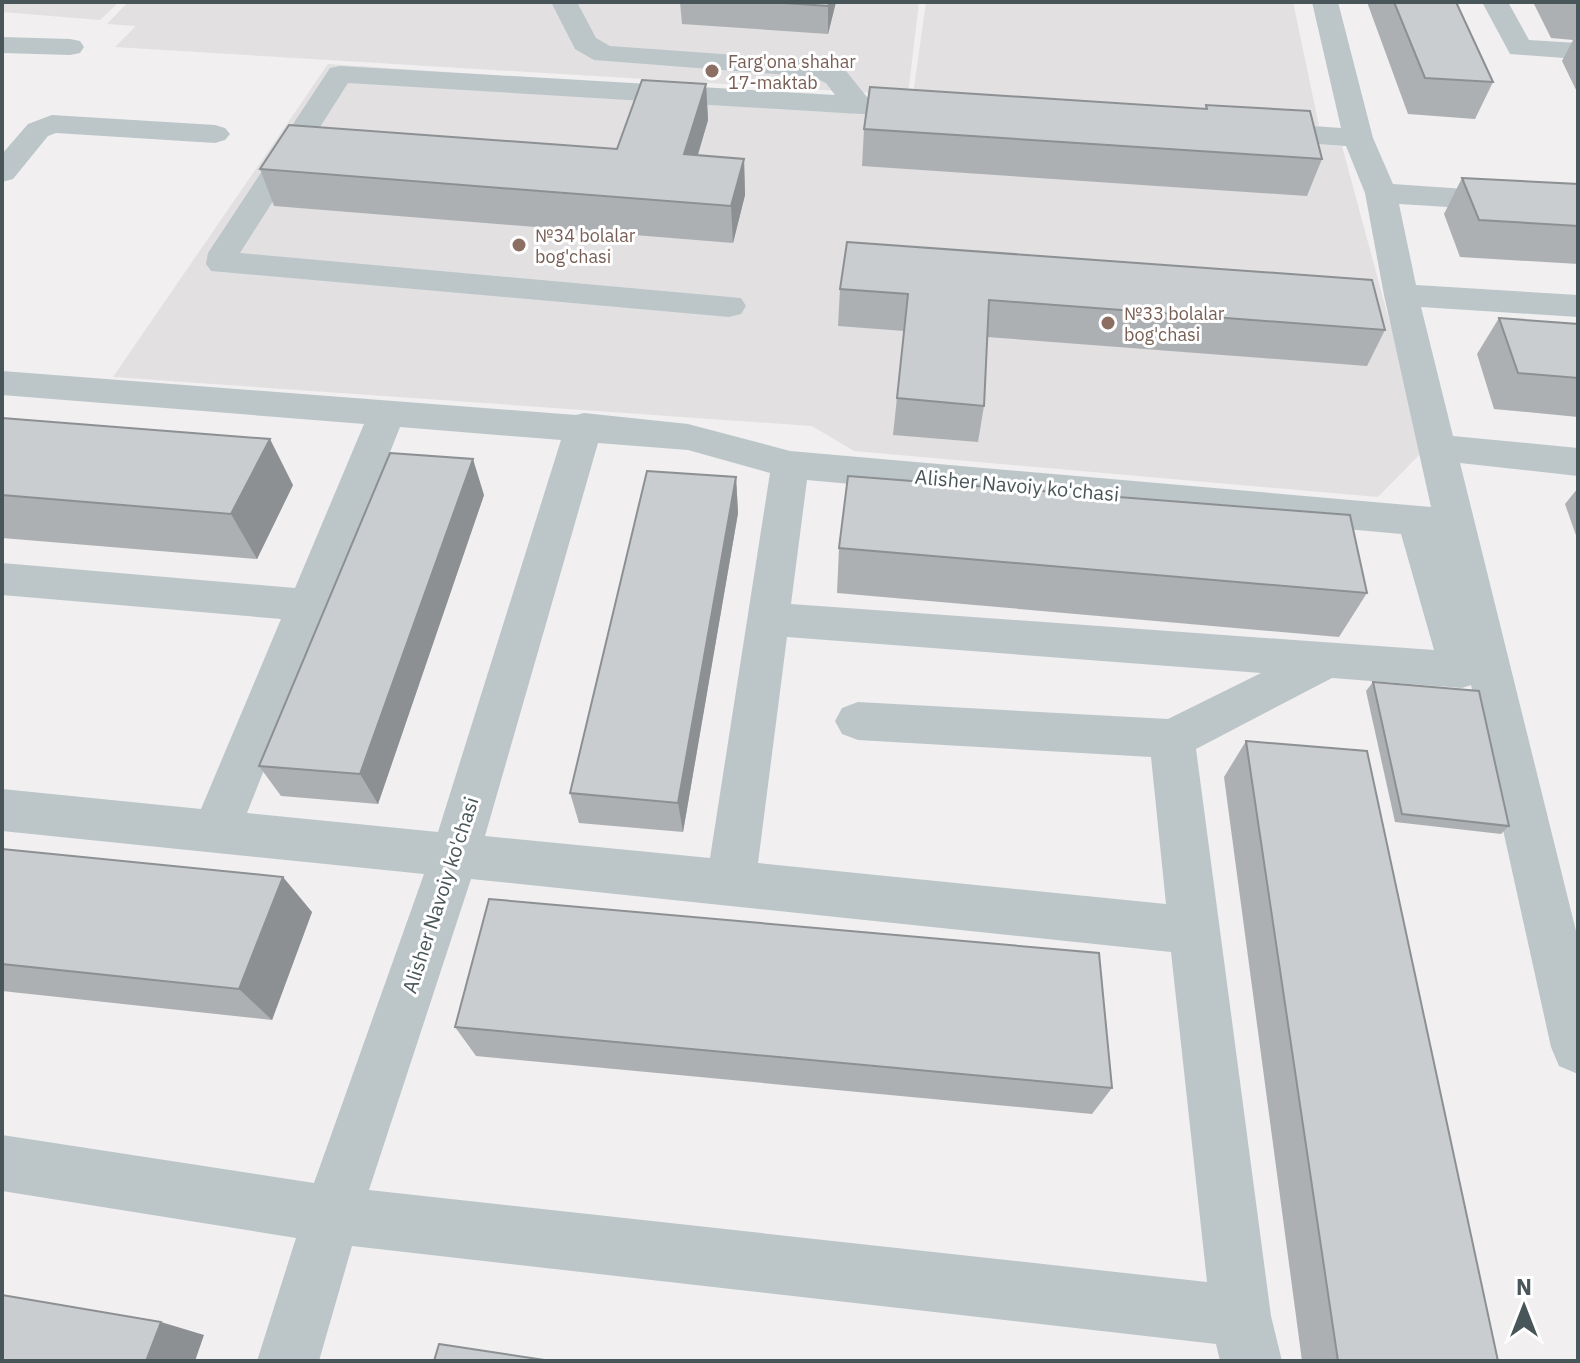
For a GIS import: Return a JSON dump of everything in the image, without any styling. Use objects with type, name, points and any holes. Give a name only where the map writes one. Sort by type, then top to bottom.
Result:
[{"type":"street","points":[[564,2],[585,43],[604,54],[818,69],[836,77],[858,105]]},
{"type":"street","points":[[768,619],[1462,670],[1436,522],[1439,448],[1401,295],[1381,193],[1358,138],[1325,2]]},
{"type":"street","points":[[1495,2],[1520,48],[1578,51]]},
{"type":"street","points":[[2,45],[70,47]]},
{"type":"street","points":[[729,306],[223,264],[224,253],[340,74],[952,111]]},
{"type":"street","points":[[2,173],[38,130],[52,124],[215,134]]},
{"type":"street","points":[[1233,129],[1358,138]]},
{"type":"street","points":[[1381,193],[1578,206]]},
{"type":"street","points":[[1401,295],[1578,306]]},
{"type":"street","name":"Alisher Navoiy ko'chasi","points":[[2,383],[584,426],[688,437],[790,465],[1436,522]]},
{"type":"street","points":[[215,832],[387,413]]},
{"type":"street","name":"Alisher Navoiy ko'chasi","points":[[288,1361],[332,1215],[455,855],[584,426]]},
{"type":"street","points":[[1439,448],[1578,462]]},
{"type":"street","points":[[731,883],[790,465]]},
{"type":"street","points":[[1436,522],[1578,1047]]},
{"type":"street","points":[[2,579],[306,605]]},
{"type":"street","points":[[858,721],[1172,739],[1327,660]]},
{"type":"street","points":[[2,1163],[332,1215],[1246,1339],[1172,739]]},
{"type":"street","points":[[2,810],[1194,931]]},
{"type":"shaded area","points":[[2,2],[119,2],[100,20],[2,12]]},
{"type":"shaded area","name":"Farg'ona shahar 17-maktab","points":[[128,2],[919,2],[908,95],[115,47],[136,26],[107,24]]},
{"type":"shaded area","points":[[926,2],[1293,2],[1319,126],[913,95]]},
{"type":"shaded area","points":[[328,64],[853,99],[853,114],[1342,146],[1424,450],[1378,497],[854,451],[812,426],[113,377]]},
{"type":"building","points":[[770,2],[830,2],[828,6]]},
{"type":"building","points":[[1394,2],[1456,2],[1493,82],[1425,78]]},
{"type":"building","points":[[642,80],[706,84],[684,154],[744,159],[731,206],[260,169],[289,125],[617,149]]},
{"type":"building","points":[[870,87],[1207,109],[1206,105],[1310,111],[1322,159],[864,129]]},
{"type":"building","points":[[1462,178],[1578,184],[1578,226],[1479,220]]},
{"type":"building","points":[[847,242],[1372,280],[1385,330],[989,300],[984,406],[897,398],[908,294],[840,289]]},
{"type":"building","points":[[1499,318],[1578,324],[1578,378],[1518,373]]},
{"type":"building","points":[[2,418],[270,439],[231,514],[2,495]]},
{"type":"building","points":[[390,453],[473,459],[360,774],[259,766]]},
{"type":"building","points":[[647,471],[736,477],[678,803],[570,793]]},
{"type":"building","points":[[848,476],[1350,515],[1367,593],[839,548]]},
{"type":"building","points":[[1373,682],[1479,691],[1509,826],[1402,814]]},
{"type":"building","points":[[1246,741],[1367,751],[1498,1361],[1338,1361]]},
{"type":"building","points":[[2,849],[283,877],[239,989],[2,964]]},
{"type":"building","points":[[489,899],[1099,953],[1112,1088],[455,1027]]},
{"type":"building","points":[[2,1295],[161,1322],[146,1361],[2,1361]]},
{"type":"building","points":[[439,1344],[551,1361],[434,1361]]},
{"type":"place","name":"Farg'ona shahar 17-maktab","points":[[712,71]]},
{"type":"place","name":"№34 bolalar bog'chasi","points":[[519,245]]},
{"type":"place","name":"№33 bolalar bog'chasi","points":[[1108,323]]}]
